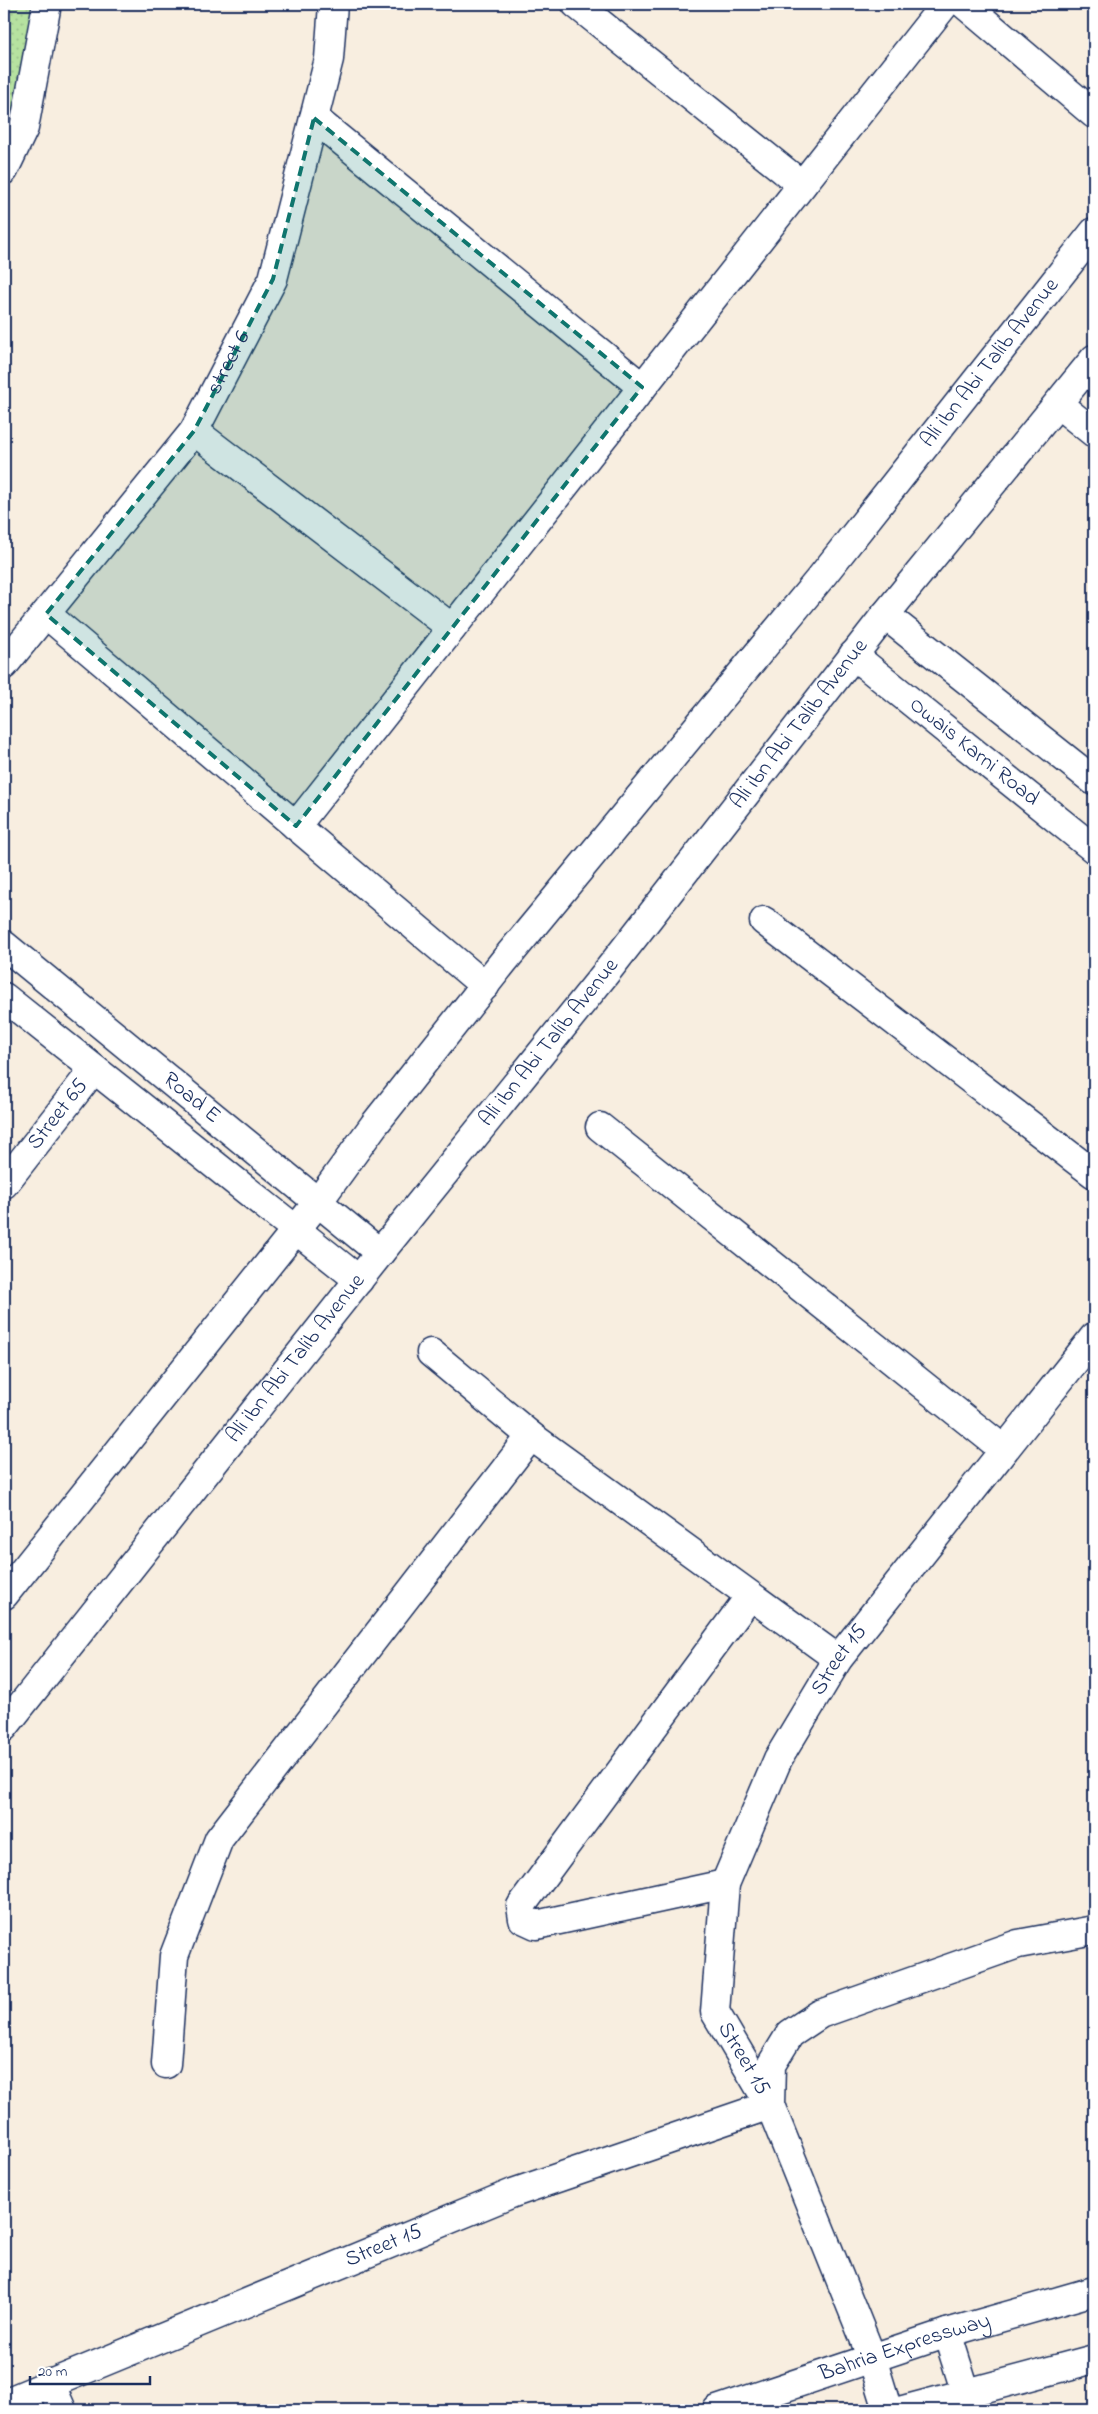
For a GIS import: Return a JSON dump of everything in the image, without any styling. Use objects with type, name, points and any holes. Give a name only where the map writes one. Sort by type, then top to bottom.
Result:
[{"type":"street","points":[[4,170],[24,128],[46,4]]},
{"type":"street","name":"street 6","points":[[4,665],[194,432],[273,279],[329,59],[333,4]]},
{"type":"street","points":[[576,4],[802,185]]},
{"type":"street","points":[[296,826],[945,4]]},
{"type":"street","points":[[964,4],[1094,114]]},
{"type":"street","points":[[314,118],[642,387]]},
{"type":"street","name":"Ali ibn Abi Talib Avenue","points":[[4,1595],[296,1230],[374,1125],[484,986],[822,576],[1094,232]]},
{"type":"street","name":"Ali ibn Abi Talib Avenue","points":[[4,1727],[380,1253],[605,974],[853,655],[1094,359]]},
{"type":"street","points":[[1058,404],[1094,433]]},
{"type":"street","points":[[194,432],[452,628]]},
{"type":"street","points":[[46,614],[484,986]]},
{"type":"street","points":[[885,615],[1094,781]]},
{"type":"street","name":"Owais Karni Road","points":[[853,655],[1094,849]]},
{"type":"street","points":[[764,921],[1094,1174]]},
{"type":"street","name":"Road E","points":[[4,945],[380,1253]]},
{"type":"street","name":"Road E","points":[[4,997],[359,1280]]},
{"type":"street","name":"Street 65","points":[[4,1184],[94,1069]]},
{"type":"street","points":[[600,1127],[1004,1449]]},
{"type":"street","name":"Street 15","points":[[4,2403],[514,2193],[770,2105],[715,2012],[725,1884],[778,1759],[838,1659],[1094,1337]]},
{"type":"street","points":[[431,1354],[532,1436],[838,1659]]},
{"type":"street","points":[[166,2064],[174,1956],[219,1839],[532,1436]]},
{"type":"street","points":[[725,1884],[536,1925],[523,1919],[521,1906],[750,1596]]},
{"type":"street","points":[[888,2410],[872,2358],[770,2105],[771,2065],[790,2034],[820,2014],[1018,1944],[1094,1930]]},
{"type":"street","name":"Bahria Expressway","points":[[717,2410],[947,2333],[1094,2291]]},
{"type":"street","points":[[947,2333],[969,2401]]},
{"type":"street","points":[[904,2410],[969,2401],[1094,2359]]},
{"type":"street","points":[[50,2383],[62,2410]]},
{"type":"highlighted area","points":[[314,118],[642,387],[296,826],[46,614],[194,431],[273,279]]},
{"type":"green space","points":[[4,4],[38,4],[20,91],[4,131]]}]
